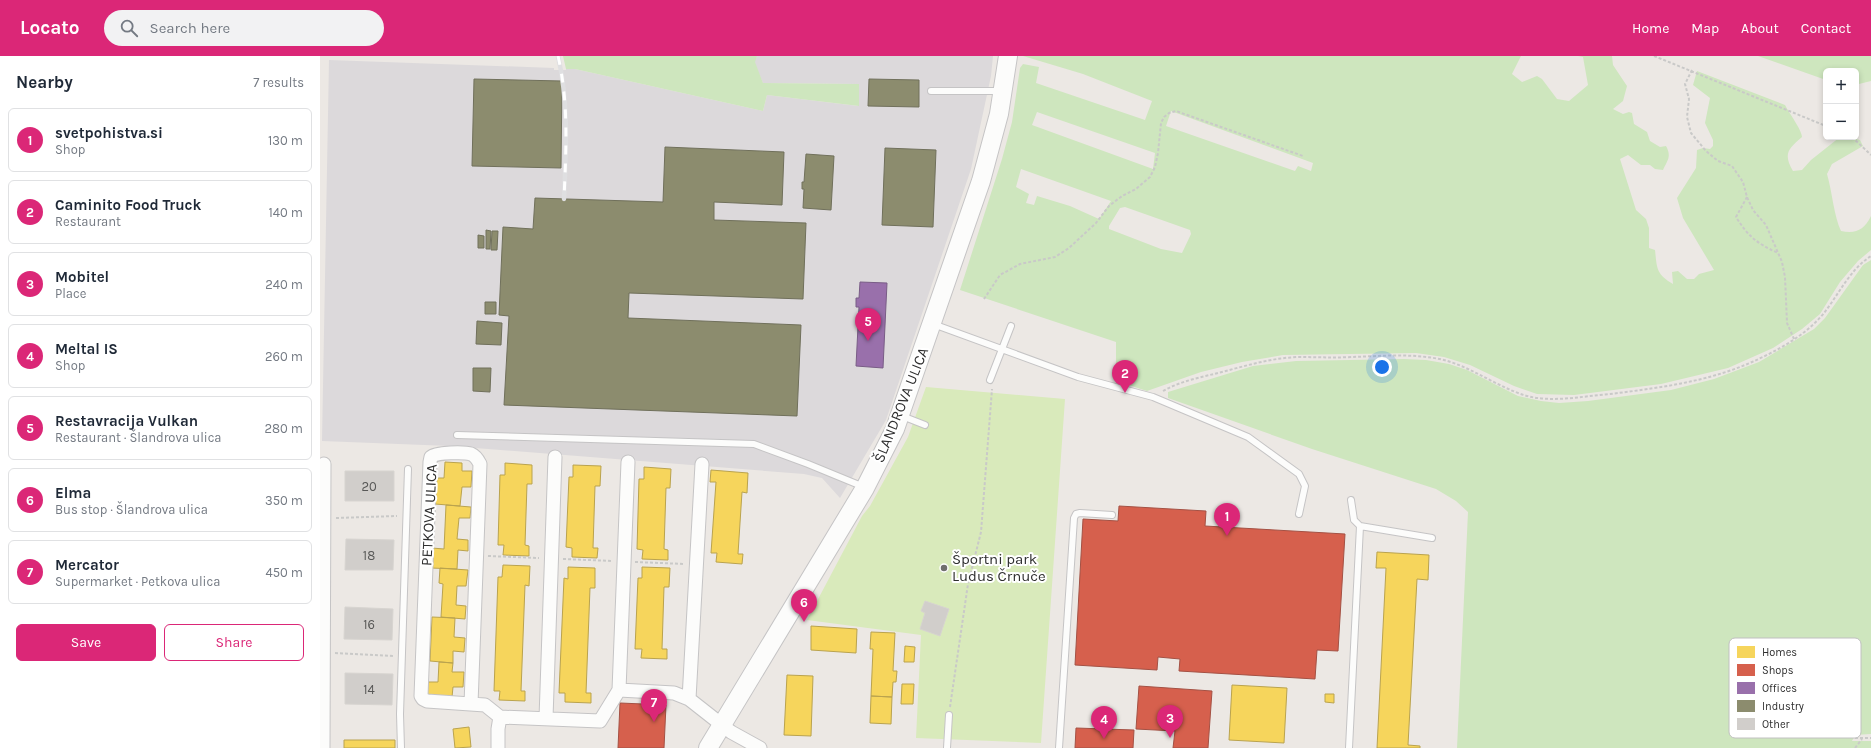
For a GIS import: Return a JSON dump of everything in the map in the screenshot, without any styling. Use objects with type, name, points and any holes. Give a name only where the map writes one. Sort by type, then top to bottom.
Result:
[{"type":"street","name":"ŠLANDROVA ULICA","points":[[709,746],[866,488],[901,415],[981,181],[999,114],[1008,56]]},
{"type":"street","name":"PETKOVA ULICA","points":[[471,704],[480,464],[476,457],[471,454],[434,454],[430,462],[421,696],[427,701],[485,705],[500,717]]},
{"type":"street","points":[[546,718],[556,457]]},
{"type":"street","points":[[498,748],[498,729],[500,717],[600,721],[619,690],[628,462]]},
{"type":"street","points":[[323,748],[324,464]]},
{"type":"street","points":[[689,699],[702,464]]},
{"type":"street","points":[[619,690],[674,693],[689,699],[738,736],[760,748]]},
{"type":"lane","points":[[931,91],[1003,91]]},
{"type":"lane","points":[[933,324],[1078,377],[1153,397],[1248,437],[1299,474],[1305,486],[1299,514]]},
{"type":"lane","points":[[990,380],[1011,326]]},
{"type":"lane","points":[[901,415],[924,425]]},
{"type":"lane","points":[[457,435],[754,444],[855,482],[866,488]]},
{"type":"lane","points":[[401,748],[400,714],[408,470]]},
{"type":"lane","points":[[1351,500],[1354,520],[1360,526],[1432,538]]},
{"type":"lane","points":[[1058,748],[1074,518],[1076,514],[1080,513],[1112,515]]},
{"type":"lane","points":[[1349,748],[1360,526]]},
{"type":"lane","points":[[947,748],[949,715]]},
{"type":"path","points":[[1654,56],[1692,70],[1823,125]]},
{"type":"path","points":[[1692,70],[1685,84],[1689,99],[1687,117],[1691,133],[1706,151],[1718,161],[1732,166],[1743,182],[1747,197],[1753,210],[1766,225],[1779,253],[1785,277],[1787,323],[1794,339]]},
{"type":"path","points":[[984,299],[1000,275],[1020,264],[1056,257],[1069,248],[1096,223],[1109,206],[1122,196],[1136,189],[1150,177],[1156,160],[1161,123],[1164,116],[1169,112],[1176,111],[1303,156]]},
{"type":"path","points":[[1855,140],[1871,155]]},
{"type":"path","points":[[1747,197],[1736,217],[1747,234],[1765,247],[1779,253]]},
{"type":"path","points":[[1153,397],[1187,381],[1248,364],[1297,357],[1422,356],[1442,360],[1471,370],[1504,387],[1534,398],[1560,399],[1644,390],[1706,379],[1753,362],[1794,339],[1818,321],[1855,269],[1871,256]]},
{"type":"path","points":[[949,715],[968,584],[981,532],[991,410],[992,389],[990,380]]},
{"type":"path","points":[[324,518],[406,516]]},
{"type":"path","points":[[476,556],[696,564]]},
{"type":"path","points":[[324,652],[402,656]]},
{"type":"path","points":[[1855,738],[1871,738]]},
{"type":"path","points":[[1855,748],[1862,739]]},
{"type":"shaded area","points":[[757,56],[993,56],[991,76],[971,169],[886,420],[840,498],[822,478],[804,474],[450,446],[322,441],[329,60],[554,68],[554,70],[575,69],[763,111],[767,95],[858,106],[859,84],[763,83],[754,62]]},
{"type":"green space","points":[[563,56],[757,56],[755,62],[763,83],[859,84],[859,106],[767,95],[763,111],[575,69],[566,69]]},
{"type":"green space","points":[[1023,56],[1521,56],[1512,74],[1522,82],[1537,76],[1542,79],[1557,99],[1569,101],[1588,85],[1583,57],[1578,56],[1612,56],[1613,65],[1627,86],[1623,101],[1613,109],[1623,114],[1629,112],[1632,113],[1634,124],[1647,132],[1650,141],[1660,147],[1666,146],[1669,153],[1663,170],[1655,169],[1650,165],[1641,165],[1628,155],[1620,159],[1636,210],[1646,219],[1649,228],[1649,248],[1655,250],[1658,270],[1663,277],[1673,284],[1672,272],[1678,271],[1687,279],[1694,279],[1699,274],[1714,270],[1683,218],[1677,198],[1696,168],[1697,150],[1703,148],[1710,149],[1713,146],[1713,140],[1705,123],[1710,98],[1693,85],[1697,71],[1785,105],[1798,126],[1802,137],[1788,152],[1788,160],[1793,171],[1802,170],[1811,160],[1836,140],[1860,140],[1863,146],[1832,164],[1827,174],[1841,231],[1851,232],[1859,230],[1865,225],[1871,216],[1871,250],[1858,261],[1840,282],[1820,314],[1802,329],[1773,348],[1728,368],[1661,384],[1574,395],[1537,394],[1514,386],[1470,365],[1444,357],[1416,353],[1283,355],[1242,362],[1201,372],[1147,391],[1116,381],[1116,342],[960,290],[1002,159],[1012,122],[1020,68],[1023,64],[1039,67],[1036,83],[1145,120],[1152,101],[1083,74]],"holes":[[[1171,111],[1313,163],[1311,171],[1298,166],[1295,171],[1166,126]],[[1037,112],[1155,153],[1153,169],[1032,125]],[[1021,169],[1111,201],[1099,219],[1070,206],[1037,196],[1034,205],[1026,203],[1029,194],[1016,187]],[[1125,207],[1190,230],[1191,234],[1182,253],[1161,249],[1109,229],[1109,226],[1120,208]]]},
{"type":"green space","points":[[1758,56],[1871,56],[1871,81],[1859,84],[1859,68],[1823,68],[1823,79]]},
{"type":"green space","points":[[1871,260],[1871,734],[1861,735],[1861,638],[1729,638],[1729,738],[1854,738],[1852,741],[1871,741],[1871,748],[1457,748],[1468,512],[1456,501],[1436,489],[1312,449],[1168,398],[1168,392],[1253,366],[1296,361],[1404,359],[1426,360],[1449,364],[1467,370],[1518,396],[1541,401],[1559,403],[1588,401],[1671,390],[1714,379],[1759,362],[1814,329],[1825,318],[1863,265]]},
{"type":"green space","name":"Športni park Ludus Črnuče","points":[[926,387],[1065,399],[1041,743],[916,738],[921,635],[807,620],[862,516],[870,506],[908,437]]},
{"type":"building: Homes","points":[[445,462],[462,463],[462,471],[472,471],[471,487],[462,487],[460,506],[435,504],[437,478],[444,478]]},
{"type":"building: Homes","points":[[505,463],[532,465],[532,484],[527,484],[525,545],[529,546],[529,556],[503,555],[504,545],[498,545],[500,475],[505,475]]},
{"type":"building: Homes","points":[[573,465],[601,466],[600,486],[595,486],[593,548],[598,548],[597,558],[572,557],[572,548],[566,547],[569,477],[573,477]]},
{"type":"building: Homes","points":[[644,467],[671,469],[670,488],[666,488],[664,549],[668,550],[668,560],[642,559],[643,550],[637,549],[639,479],[644,479]]},
{"type":"building: Homes","points":[[711,470],[748,473],[747,493],[742,492],[738,554],[743,554],[742,564],[716,562],[717,553],[711,553],[716,482],[710,482]]},
{"type":"building: Homes","points":[[446,505],[471,507],[470,518],[459,518],[457,539],[468,540],[468,551],[458,550],[457,569],[431,568],[432,548],[444,549]]},
{"type":"building: Homes","points":[[1377,552],[1429,555],[1428,580],[1417,579],[1408,745],[1420,746],[1420,748],[1377,748],[1386,568],[1376,568]]},
{"type":"building: Homes","points":[[503,565],[530,566],[529,586],[525,585],[521,691],[525,691],[525,701],[499,700],[500,691],[494,691],[498,577],[502,577]]},
{"type":"building: Homes","points":[[568,567],[595,568],[595,588],[590,588],[586,693],[591,693],[591,703],[565,702],[565,693],[559,693],[564,578],[568,579]]},
{"type":"building: Homes","points":[[642,567],[670,568],[669,587],[664,587],[662,649],[667,649],[667,659],[641,658],[642,649],[635,649],[638,578],[642,578]]},
{"type":"building: Homes","points":[[440,568],[468,570],[466,586],[457,586],[456,605],[466,606],[465,619],[441,617],[443,584],[439,583]]},
{"type":"building: Homes","points":[[432,617],[455,618],[454,637],[465,638],[464,652],[453,651],[453,663],[430,661]]},
{"type":"building: Homes","points":[[811,626],[857,629],[856,653],[811,650]]},
{"type":"building: Homes","points":[[871,632],[895,633],[893,671],[897,671],[896,682],[893,682],[892,697],[871,696],[873,649],[870,649]]},
{"type":"building: Homes","points":[[905,646],[915,647],[914,662],[904,662]]},
{"type":"building: Homes","points":[[439,662],[453,663],[452,672],[464,672],[463,687],[453,687],[452,697],[426,695],[427,682],[438,682]]},
{"type":"building: Homes","points":[[787,675],[813,676],[811,736],[784,735]]},
{"type":"building: Homes","points":[[902,684],[914,684],[913,704],[901,704]]},
{"type":"building: Homes","points":[[1232,685],[1287,688],[1284,743],[1229,740]]},
{"type":"building: Homes","points":[[1325,694],[1334,694],[1334,703],[1325,702]]},
{"type":"building: Homes","points":[[871,696],[892,697],[891,724],[870,723]]},
{"type":"building: Homes","points":[[469,727],[471,747],[455,748],[453,729]]},
{"type":"building: Homes","points":[[344,740],[395,740],[395,748],[344,748]]},
{"type":"building: Shops","points":[[1119,506],[1206,511],[1205,526],[1345,534],[1338,651],[1317,650],[1315,679],[1179,671],[1180,659],[1158,657],[1157,670],[1075,665],[1083,519],[1118,521]]},
{"type":"building: Shops","points":[[1139,686],[1212,691],[1208,748],[1173,748],[1175,731],[1136,729]]},
{"type":"building: Shops","points":[[620,703],[666,705],[664,748],[618,748]]},
{"type":"building: Shops","points":[[1076,728],[1134,730],[1133,748],[1075,748]]},
{"type":"building: Offices","points":[[860,282],[887,283],[883,368],[856,366],[859,307],[856,307],[856,298],[859,298]]},
{"type":"building: Industry","points":[[474,79],[562,81],[561,168],[472,166]]},
{"type":"building: Industry","points":[[869,79],[919,80],[919,107],[868,106]]},
{"type":"building: Industry","points":[[665,147],[784,152],[782,205],[714,202],[714,220],[806,223],[803,299],[629,293],[628,318],[801,325],[797,416],[504,405],[509,316],[499,315],[503,227],[533,229],[535,198],[663,202]]},
{"type":"building: Industry","points":[[885,148],[936,150],[933,227],[882,225]]},
{"type":"building: Industry","points":[[806,154],[834,156],[831,210],[803,208],[804,189],[802,189],[802,182],[804,182]]},
{"type":"building: Industry","points":[[486,230],[491,231],[490,249],[486,249]]},
{"type":"building: Industry","points":[[492,231],[498,231],[497,250],[491,250]]},
{"type":"building: Industry","points":[[478,235],[484,236],[484,248],[478,248]]},
{"type":"building: Industry","points":[[485,302],[496,302],[496,314],[485,314]]},
{"type":"building: Industry","points":[[477,321],[502,323],[501,345],[476,344]]},
{"type":"building: Industry","points":[[473,368],[491,368],[490,392],[473,391]]},
{"type":"building: Other","points":[[345,471],[394,471],[394,501],[345,501]]},
{"type":"building: Other","points":[[346,539],[394,540],[393,570],[345,570]]},
{"type":"building: Other","points":[[925,601],[949,609],[940,636],[920,629],[925,613],[921,611]]},
{"type":"building: Other","points":[[345,607],[393,609],[392,640],[344,639]]},
{"type":"building: Other","points":[[345,673],[393,674],[392,705],[345,704]]},
{"type":"railway","points":[[558,56],[564,91],[566,127],[564,199]]},
{"type":"place","name":"Restavracija Vulkan","points":[[868,341]]},
{"type":"place","name":"Caminito Food Truck","points":[[1125,393]]},
{"type":"place","name":"svetpohistva.si","points":[[1227,536]]},
{"type":"place","name":"Športni park Ludus Črnuče","points":[[944,568]]},
{"type":"place","name":"Elma","points":[[804,622]]},
{"type":"place","name":"Mercator","points":[[654,722]]},
{"type":"place","name":"Mobitel","points":[[1170,738]]},
{"type":"place","name":"Meltal IS","points":[[1104,739]]}]
